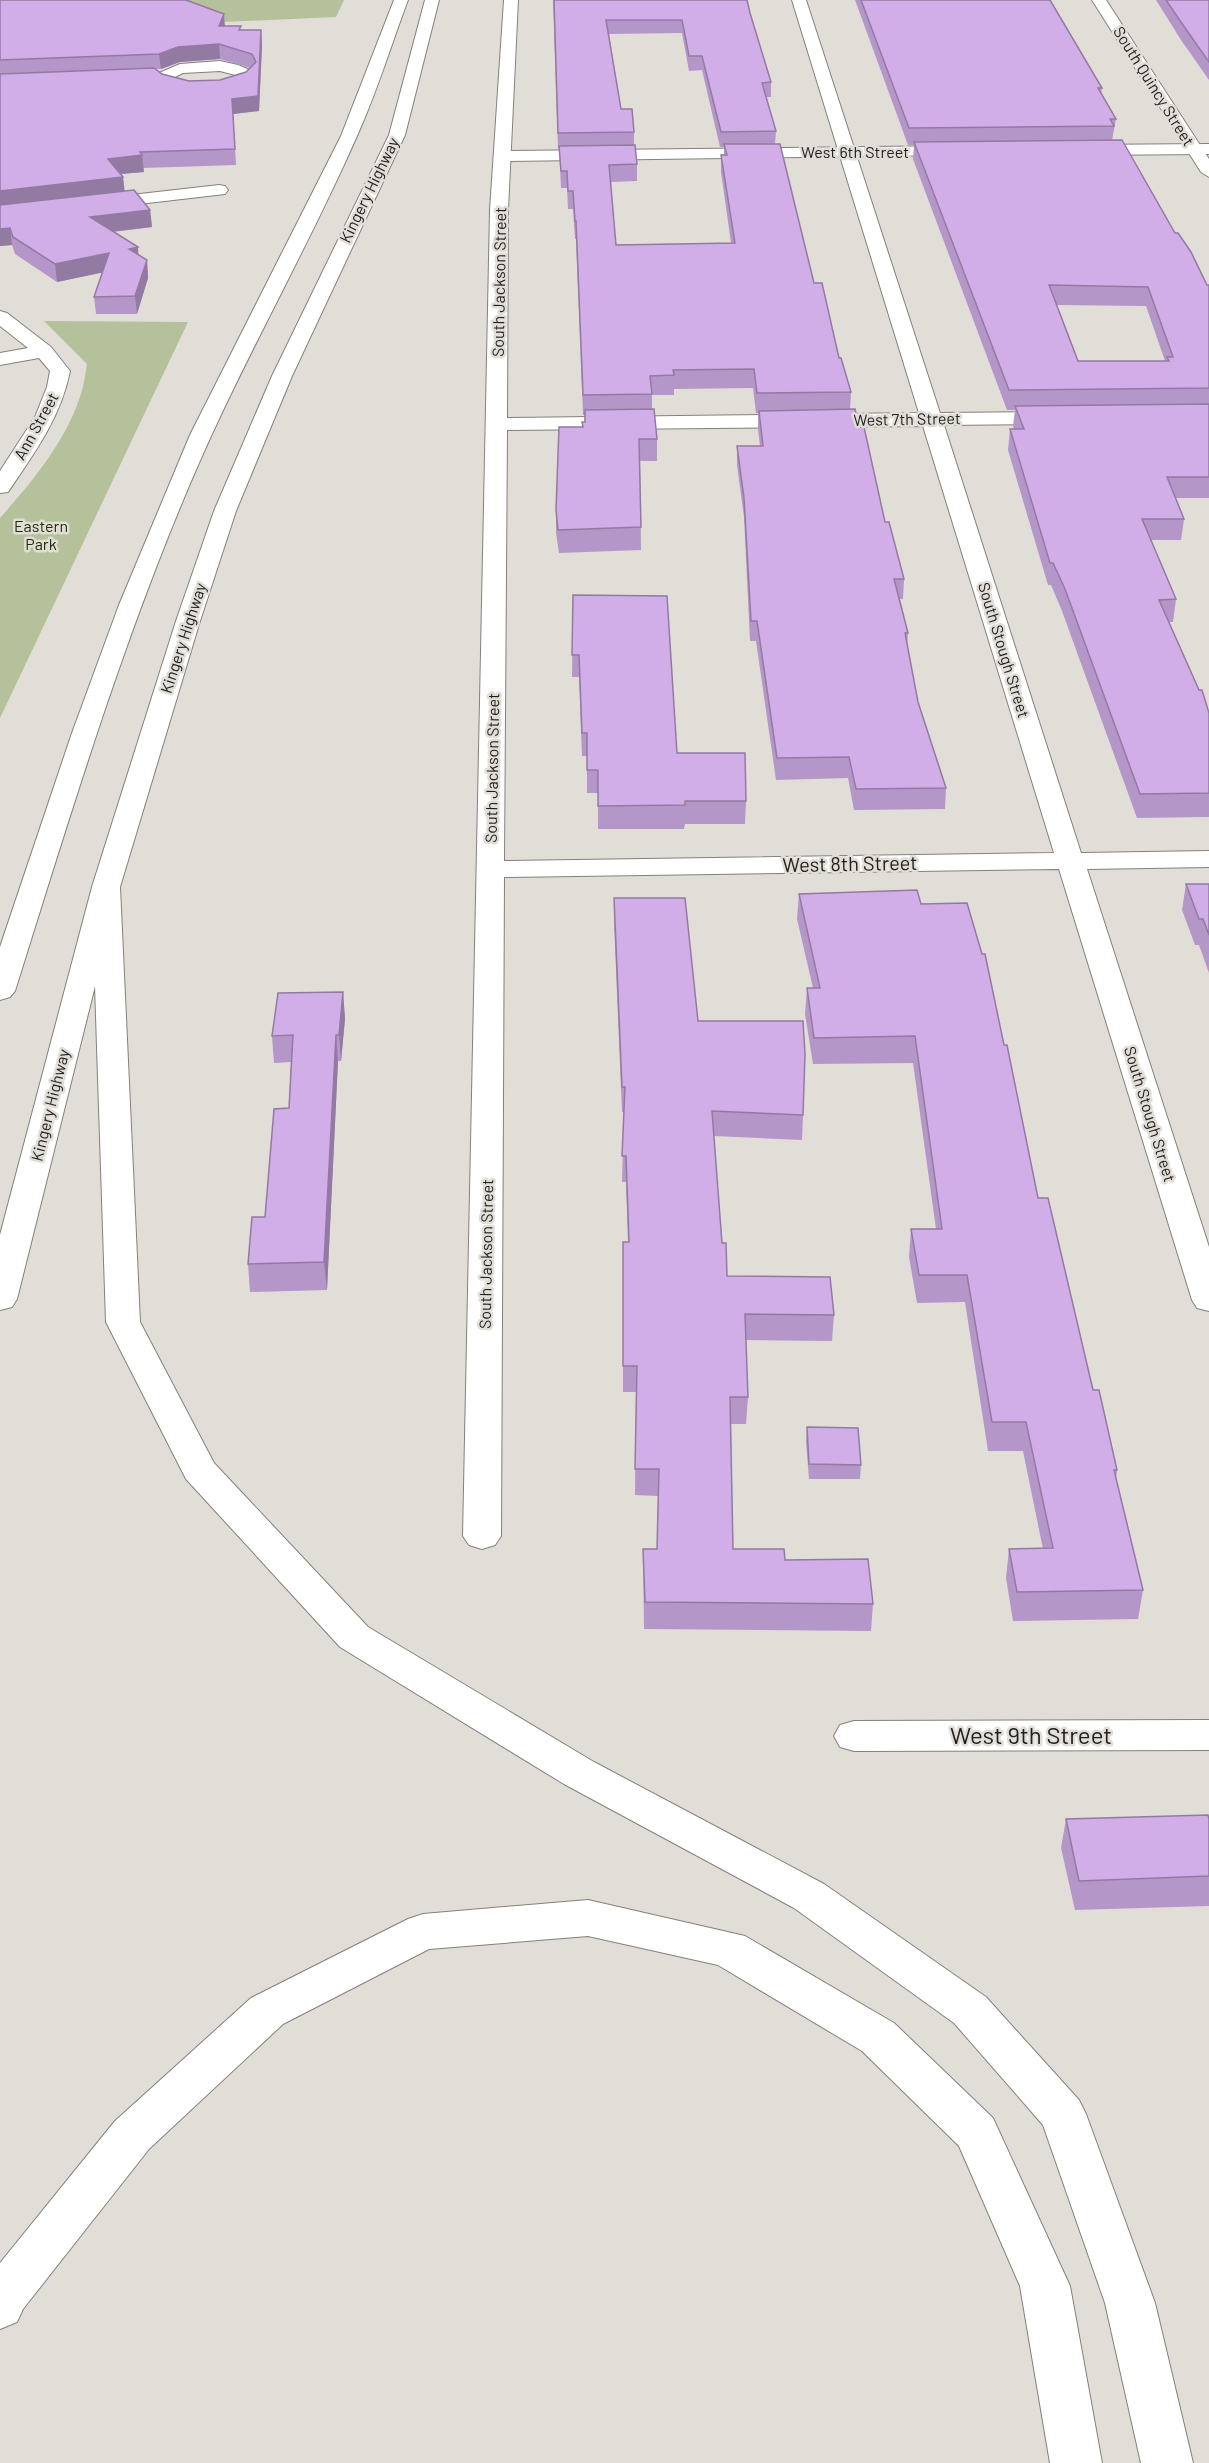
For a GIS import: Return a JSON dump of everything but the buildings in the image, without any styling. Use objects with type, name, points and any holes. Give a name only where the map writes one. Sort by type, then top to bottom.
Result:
[{"type":"main road","points":[[0,991],[80,743],[158,534],[182,477],[263,306],[350,134],[400,0]]},
{"type":"main road","name":"Kingery Highway","points":[[0,1299],[105,886],[188,621],[225,511],[312,308],[397,135],[432,0]]},
{"type":"main road","name":"South Jackson Street","points":[[482,1536],[502,156],[511,0]]},
{"type":"main road","name":"South Stough Street","points":[[800,0],[1209,1300]]},
{"type":"main road","name":"South Quincy Street","points":[[1099,0],[1202,149],[1209,172]]},
{"type":"main road","points":[[143,77],[164,76]]},
{"type":"main road","points":[[1063,150],[1202,149]]},
{"type":"main road","name":"West 6th Street","points":[[502,156],[980,151]]},
{"type":"main road","points":[[84,206],[219,189]]},
{"type":"main road","name":"Ann Street","points":[[0,317],[44,351],[60,371],[58,387],[43,419],[0,487]]},
{"type":"main road","points":[[0,359],[44,351]]},
{"type":"main road","name":"West 7th Street","points":[[497,424],[1080,417]]},
{"type":"main road","name":"West 8th Street","points":[[491,869],[1209,860]]},
{"type":"main road","points":[[105,886],[123,1322],[199,1470],[354,1637],[579,1773],[809,1896],[970,2010],[1063,2114],[1130,2303],[1167,2463]]},
{"type":"main road","name":"West 9th Street","points":[[854,1736],[1209,1735]]},
{"type":"main road","points":[[0,2306],[6,2293],[132,2135],[267,2011],[423,1932],[588,1917],[729,1949],[878,2037],[976,2132],[1045,2286],[1076,2463]]},
{"type":"green space","points":[[0,0],[344,0],[336,17],[0,32]]},
{"type":"green space","name":"Eastern Park","points":[[44,321],[188,322],[0,718],[0,518],[57,446],[74,414],[87,364]]}]
